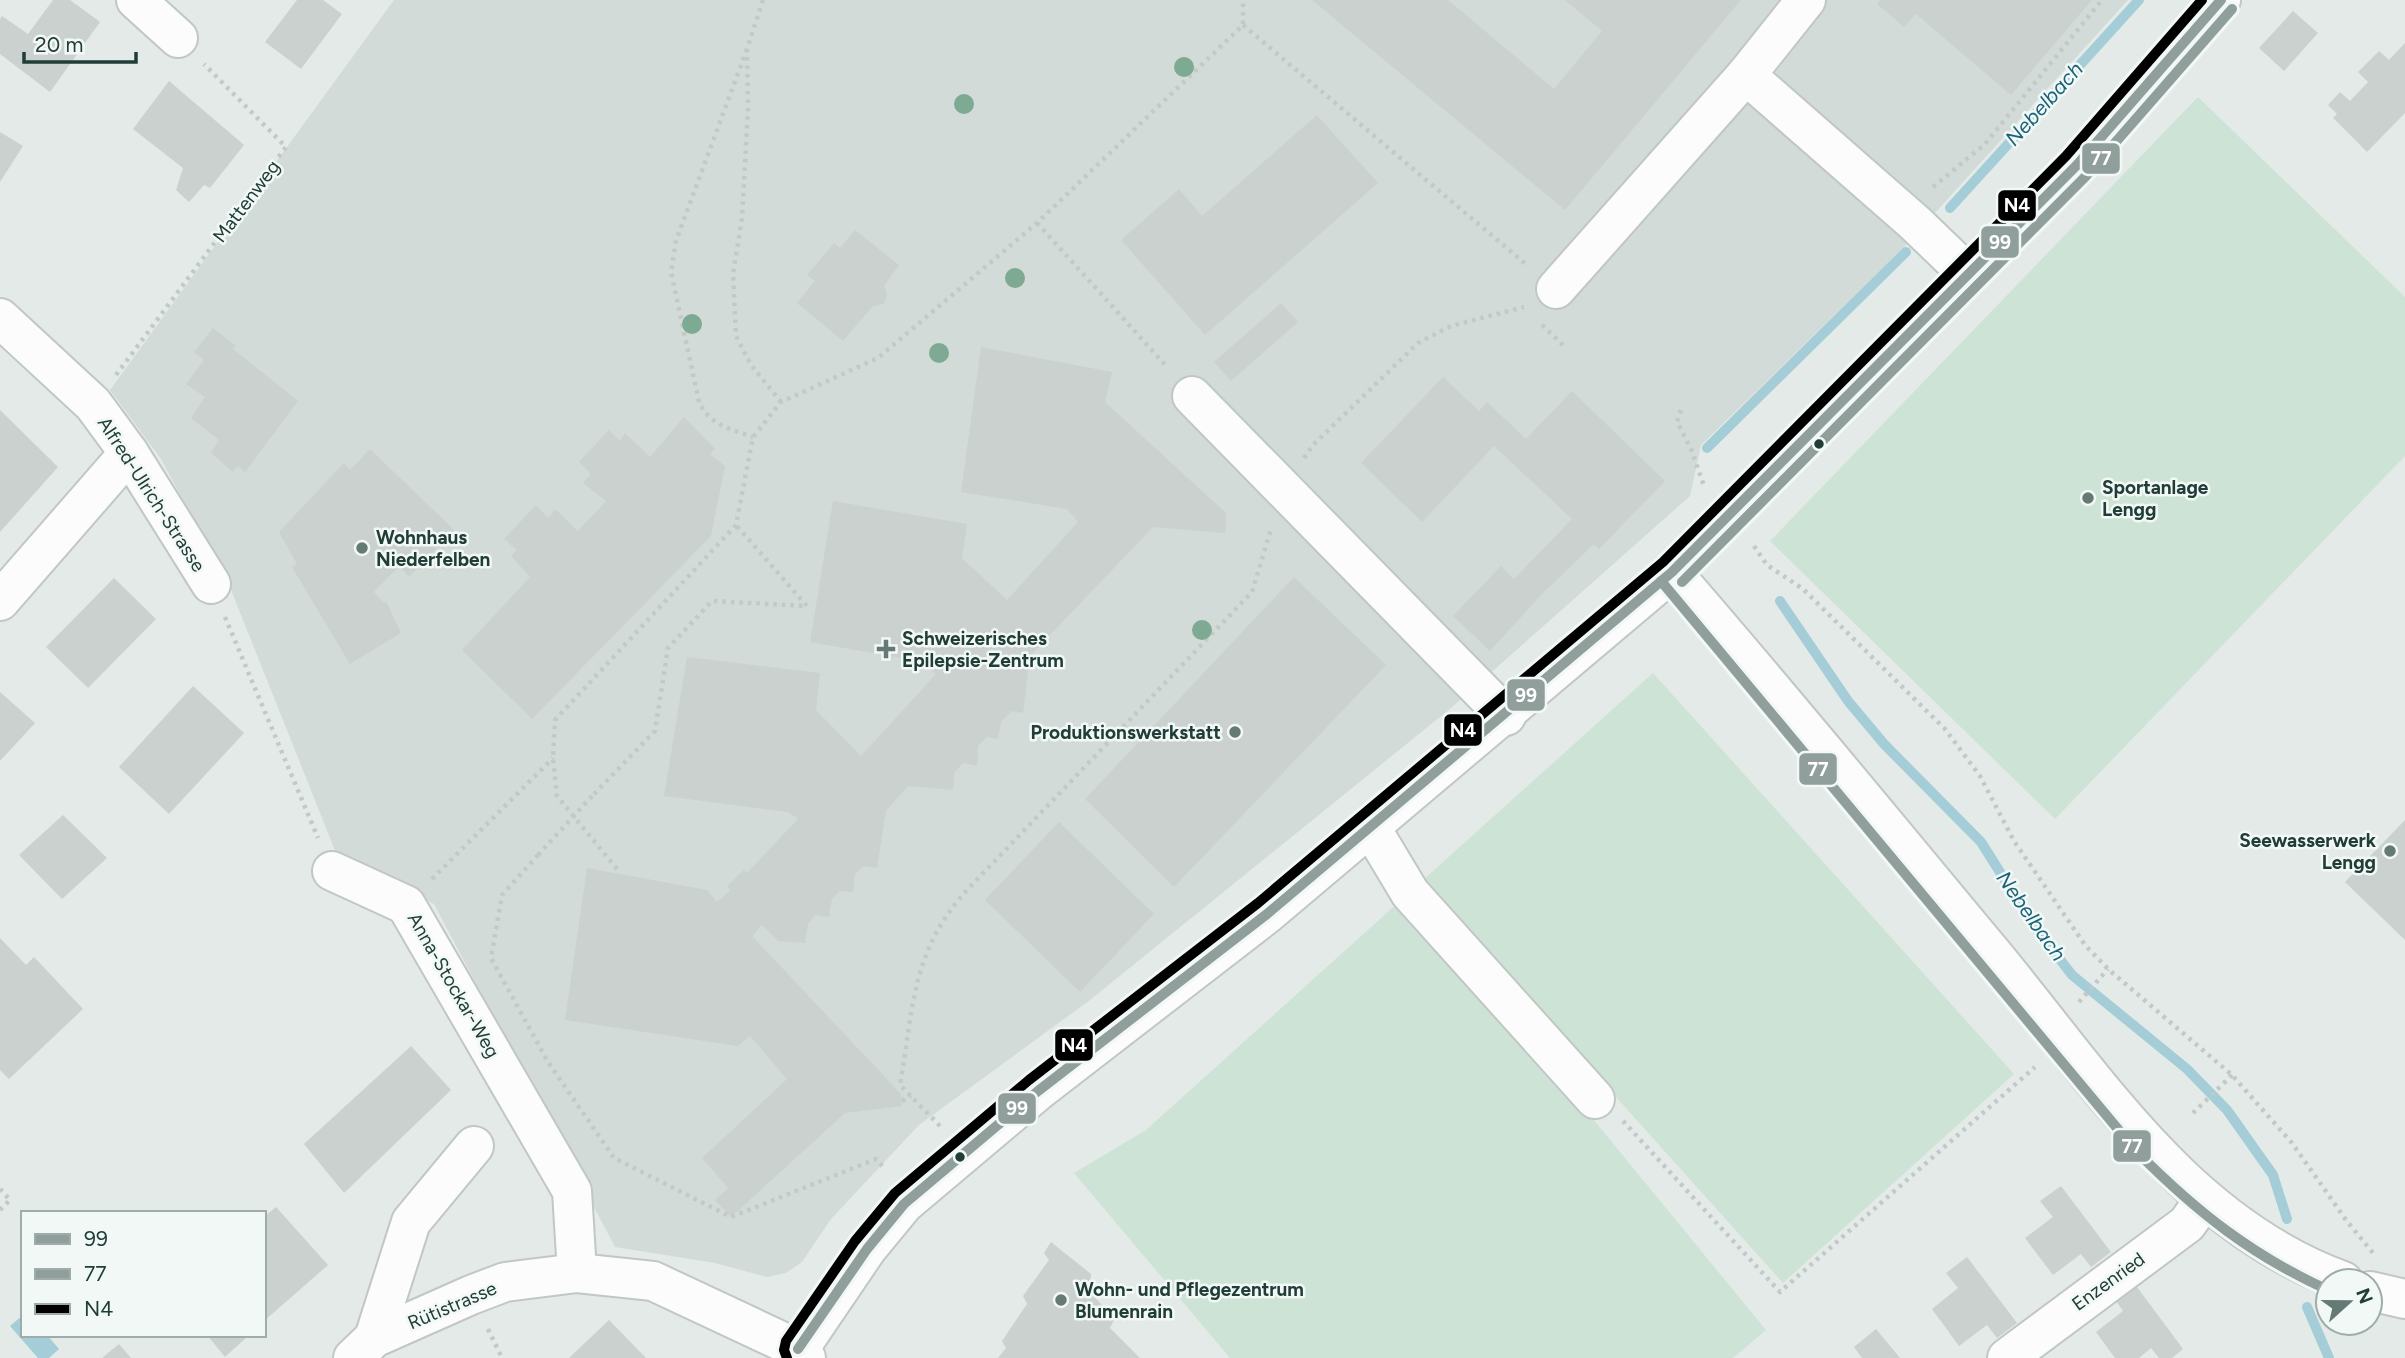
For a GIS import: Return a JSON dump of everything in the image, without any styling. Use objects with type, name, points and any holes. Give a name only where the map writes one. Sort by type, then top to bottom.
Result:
[{"type":"street","points":[[136,0],[178,38]]},
{"type":"street","points":[[1556,289],[1746,75],[1805,0]]},
{"type":"street","points":[[799,1355],[867,1249],[904,1204],[960,1154],[1267,914],[1506,716],[1672,572],[2076,166],[2221,0]]},
{"type":"street","points":[[1746,75],[1915,223],[1968,274]]},
{"type":"street","name":"Alfred-Ulrich-Strasse","points":[[0,318],[93,404],[129,453],[211,584]]},
{"type":"street","points":[[1192,396],[1506,716]]},
{"type":"street","points":[[0,601],[129,453]]},
{"type":"street","points":[[1672,572],[2059,1034],[2154,1152],[2204,1200],[2256,1240],[2314,1267]]},
{"type":"street","points":[[1371,828],[1410,893],[1595,1099]]},
{"type":"street","name":"Anna-Stockar-Weg","points":[[332,871],[406,905],[572,1192],[577,1273]]},
{"type":"street","points":[[363,1348],[411,1222],[474,1146]]},
{"type":"street","name":"Enzenried","points":[[2007,1358],[2188,1224],[2204,1200]]},
{"type":"street","name":"Rütistrasse","points":[[363,1348],[505,1283],[577,1273],[653,1281],[799,1355]]},
{"type":"street","points":[[2384,1283],[2405,1299]]},
{"type":"path","points":[[753,437],[723,427],[705,416],[699,402],[671,272],[676,241],[763,0]]},
{"type":"path","points":[[617,869],[556,796],[553,758],[555,720],[736,525],[753,437],[781,402],[878,358],[1037,223],[1243,25],[1244,0]]},
{"type":"path","points":[[1932,187],[1985,145],[2102,0]]},
{"type":"path","points":[[942,1128],[900,1085],[922,959],[946,912],[1252,592],[1283,491],[1313,445],[1419,343],[1451,326],[1522,308],[1556,289],[1243,25]]},
{"type":"path","name":"Mattenweg","points":[[114,378],[286,147],[178,38]]},
{"type":"path","points":[[747,49],[748,109],[742,218],[733,274],[736,336],[751,365],[781,402]]},
{"type":"path","points":[[1037,223],[1192,396]]},
{"type":"path","points":[[1549,332],[1564,346]]},
{"type":"path","points":[[1681,410],[1677,422],[1691,449],[1706,494]]},
{"type":"path","points":[[736,525],[807,607],[712,601],[668,648],[655,731],[502,895],[491,958],[548,1062],[614,1158],[731,1217],[876,1159],[890,1175]]},
{"type":"path","points":[[1754,546],[1767,565],[1803,589],[1945,729],[1980,776],[2014,841],[2085,945],[2108,969],[2232,1075],[2292,1143],[2346,1220],[2371,1267]]},
{"type":"path","points":[[211,584],[332,871]]},
{"type":"path","points":[[406,905],[553,758]]},
{"type":"path","points":[[2077,1004],[2108,969]]},
{"type":"path","points":[[1595,1099],[1614,1111],[1780,1292],[2026,1075]]},
{"type":"path","points":[[2193,1113],[2232,1075]]},
{"type":"path","points":[[902,1101],[911,1096]]},
{"type":"path","points":[[0,1189],[10,1200],[0,1210]]},
{"type":"path","points":[[485,1324],[502,1358]]},
{"type":"shaded area","name":"Schweizerisches Epilepsie-Zentrum","points":[[394,0],[2128,0],[1904,247],[1701,445],[1690,496],[1451,708],[1090,1000],[919,1125],[831,1219],[802,1262],[786,1273],[767,1277],[715,1263],[615,1247],[434,904],[336,853],[231,590],[161,459],[110,390]]},
{"type":"green space","name":"Sportanlage Lengg","points":[[2198,97],[2405,297],[2405,456],[2055,819],[1770,541]]},
{"type":"green space","points":[[1653,673],[2014,1074],[1783,1283],[1422,881]]},
{"type":"green space","points":[[1400,901],[1570,1091],[1766,1330],[1733,1358],[1230,1358],[1074,1173],[1146,1130]]},
{"type":"water","points":[[21,1317],[21,1337],[49,1337],[59,1349],[49,1358],[38,1358],[10,1326]]},
{"type":"building","points":[[53,0],[70,0],[100,22],[50,92],[0,54],[0,19],[2,16],[28,34]]},
{"type":"building","points":[[297,0],[323,0],[342,14],[301,69],[265,42]]},
{"type":"building","points":[[1312,0],[1448,0],[1554,89],[1602,31],[1565,0],[1741,0],[1565,210]]},
{"type":"building","points":[[1880,0],[2092,0],[2011,95],[1916,14],[1904,27],[1877,4]]},
{"type":"building","points":[[2293,11],[2318,33],[2284,71],[2259,48]]},
{"type":"building","points":[[2405,43],[2405,113],[2367,152],[2333,118],[2337,114],[2328,105],[2340,92],[2350,101],[2368,82],[2358,72],[2379,51],[2389,60]]},
{"type":"building","points":[[169,81],[244,145],[210,188],[204,185],[189,202],[176,190],[183,168],[133,129]]},
{"type":"building","points":[[1317,115],[1378,183],[1205,335],[1121,240],[1179,189],[1202,216]]},
{"type":"building","points":[[0,132],[23,146],[0,182]]},
{"type":"building","points":[[855,230],[899,265],[884,286],[887,293],[885,303],[872,307],[843,341],[797,303],[815,281],[807,275],[834,243],[840,248]]},
{"type":"building","points":[[1281,303],[1298,322],[1231,381],[1214,362]]},
{"type":"building","points":[[213,328],[235,345],[233,349],[298,401],[245,472],[238,466],[233,472],[211,453],[219,440],[191,418],[205,397],[186,384],[204,360],[194,352]]},
{"type":"building","points":[[981,347],[1112,372],[1105,402],[1226,513],[1225,533],[1153,527],[1030,656],[1023,713],[1012,711],[1001,722],[998,739],[987,737],[978,746],[977,766],[963,763],[954,773],[953,790],[908,786],[886,811],[877,868],[864,866],[855,874],[853,892],[840,891],[832,899],[829,917],[815,915],[808,924],[805,943],[778,941],[762,925],[752,936],[901,1094],[902,1106],[845,1113],[731,1217],[715,1200],[728,1188],[702,1158],[787,1079],[750,1036],[738,1046],[565,1020],[587,868],[707,890],[717,902],[730,891],[727,886],[744,870],[747,873],[798,819],[788,812],[664,796],[687,657],[820,673],[816,710],[861,756],[936,674],[923,662],[810,642],[833,501],[967,524],[962,558],[1007,600],[1078,522],[1067,509],[961,492]]},
{"type":"building","points":[[1443,377],[1479,411],[1487,402],[1526,439],[1572,391],[1665,481],[1599,549],[1594,544],[1541,595],[1490,651],[1453,616],[1501,566],[1514,579],[1572,519],[1494,446],[1422,522],[1361,463]]},
{"type":"building","points":[[0,410],[58,467],[0,532]]},
{"type":"building","points":[[684,417],[715,449],[710,454],[725,466],[711,536],[532,719],[462,650],[530,577],[511,556],[517,550],[504,539],[536,505],[548,518],[555,509],[578,531],[606,501],[583,483],[591,474],[579,462],[609,430],[620,441],[625,433],[650,457]]},
{"type":"building","name":"Wohnhaus Niederfelben","points":[[370,449],[454,530],[409,577],[399,566],[374,592],[384,603],[386,601],[401,633],[350,664],[292,567],[297,564],[279,532],[344,463],[350,470]]},
{"type":"building","name":"Produktionswerkstatt","points":[[1294,577],[1386,665],[1174,887],[1085,799]]},
{"type":"building","points":[[114,578],[156,619],[88,688],[46,647]]},
{"type":"building","points":[[193,686],[244,733],[169,814],[119,767]]},
{"type":"building","points":[[0,692],[35,723],[0,761]]},
{"type":"building","points":[[63,815],[107,858],[62,899],[19,855]]},
{"type":"building","name":"Seewasserwerk Lengg","points":[[2405,820],[2405,940],[2345,882]]},
{"type":"building","points":[[1059,822],[1154,914],[1080,992],[985,900]]},
{"type":"building","points":[[0,938],[26,965],[34,957],[83,1009],[9,1079],[0,1070]]},
{"type":"building","points":[[411,1046],[451,1090],[344,1193],[304,1144]]},
{"type":"building","points":[[2061,1186],[2111,1252],[2091,1267],[2081,1254],[2053,1275],[2025,1238],[2053,1217],[2040,1201]]},
{"type":"building","points":[[276,1207],[328,1265],[266,1319],[266,1215]]},
{"type":"building","name":"Wohn- und Pflegezentrum Blumenrain","points":[[1051,1242],[1091,1274],[1090,1291],[1114,1320],[1110,1328],[1140,1358],[998,1358],[1006,1348],[1002,1341],[1027,1304],[1023,1296],[1049,1260],[1044,1253]]},
{"type":"building","points":[[1967,1257],[2017,1323],[1997,1338],[1987,1325],[1959,1346],[1932,1309],[1958,1288],[1946,1273]]},
{"type":"building","points":[[2134,1283],[2183,1349],[2172,1358],[2159,1358],[2151,1348],[2139,1358],[2115,1358],[2096,1332],[2123,1311],[2114,1298]]},
{"type":"building","points":[[609,1320],[646,1358],[569,1358]]},
{"type":"building","points":[[1876,1329],[1900,1358],[1862,1358],[1854,1347]]},
{"type":"building","points":[[209,1337],[247,1337],[225,1357]]},
{"type":"building","points":[[119,1344],[131,1358],[102,1358]]},
{"type":"waterway","name":"Nebelbach","points":[[1950,208],[2139,0]]},
{"type":"waterway","name":"Nebelbach","points":[[1707,448],[1906,252]]},
{"type":"waterway","name":"Nebelbach","points":[[1780,601],[1848,701],[1884,744],[1981,842],[2032,923],[2072,975],[2187,1069],[2227,1110],[2273,1175],[2287,1219]]},
{"type":"waterway","name":"Nebelbach","points":[[2307,1307],[2329,1358]]},
{"type":"transit line","name":"N4","points":[[787,1358],[784,1350],[786,1341],[855,1241],[895,1193],[1029,1080],[1258,903],[1663,562],[2066,156],[2202,0]]},
{"type":"transit line","name":"99","points":[[798,1349],[867,1249],[904,1204],[1038,1091],[1267,914],[1672,572],[2076,166],[2221,0]]},
{"type":"transit line","name":"77","points":[[1682,582],[2086,176],[2232,9]]},
{"type":"transit line","name":"77","points":[[1661,581],[2137,1152],[2203,1213],[2250,1247],[2314,1283]]},
{"type":"place","name":"Sportanlage Lengg","points":[[2088,498]]},
{"type":"place","name":"Wohnhaus Niederfelben","points":[[362,548]]},
{"type":"place","name":"Schweizerisches Epilepsie-Zentrum","points":[[886,649]]},
{"type":"place","name":"Produktionswerkstatt","points":[[1235,732]]},
{"type":"place","name":"Seewasserwerk Lengg","points":[[2390,851]]},
{"type":"place","name":"Wohn- und Pflegezentrum Blumenrain","points":[[1061,1300]]}]
